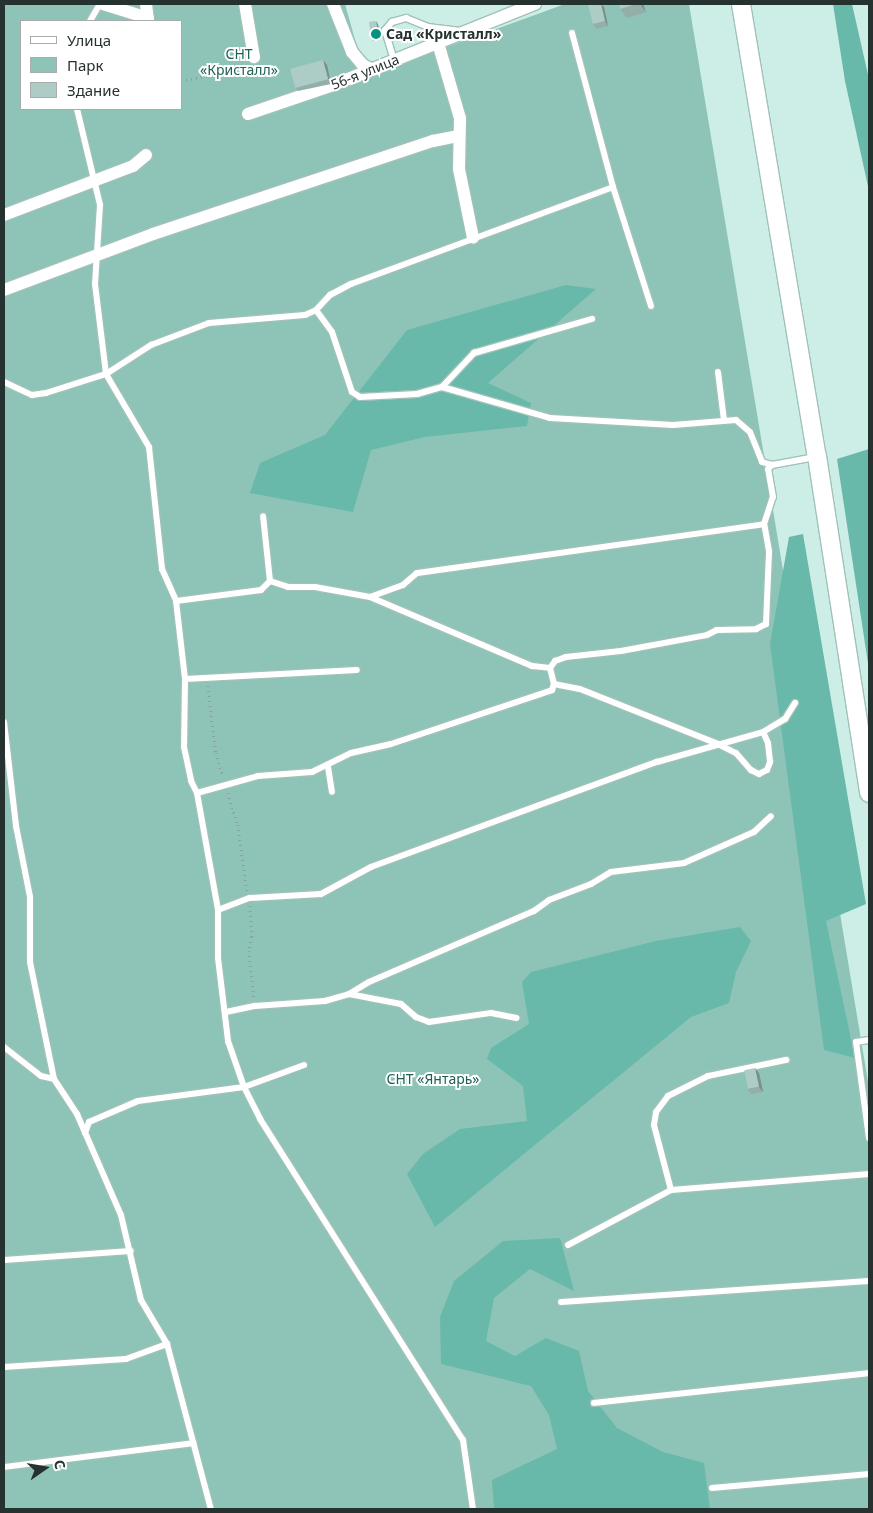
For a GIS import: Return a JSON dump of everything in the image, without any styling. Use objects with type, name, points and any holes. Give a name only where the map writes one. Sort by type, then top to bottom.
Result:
[{"type":"main road","points":[[741,4],[817,456],[869,793]]},
{"type":"street","points":[[102,4],[148,20],[146,4]]},
{"type":"street","points":[[245,4],[254,56]]},
{"type":"street","points":[[333,4],[352,52],[363,65],[371,69]]},
{"type":"street","name":"56-я улица","points":[[248,114],[371,69],[536,4]]},
{"type":"street","points":[[438,43],[460,118],[458,169],[473,238]]},
{"type":"street","points":[[4,290],[96,254],[433,141],[458,136]]},
{"type":"street","points":[[4,215],[133,166],[146,155]]},
{"type":"lane","points":[[91,20],[102,4]]},
{"type":"lane","points":[[394,60],[385,30],[392,22],[406,18],[428,27],[465,32]]},
{"type":"lane","points":[[572,33],[613,186],[651,306]]},
{"type":"lane","points":[[77,110],[94,180],[100,218],[95,284],[106,374],[149,447],[162,569],[176,601],[185,679],[184,747],[191,781],[197,793],[218,910],[218,958],[228,1041],[244,1087],[265,1128],[463,1440],[473,1509]]},
{"type":"lane","points":[[4,382],[32,396],[106,374],[151,346],[209,323],[305,315],[316,310],[330,295],[351,284],[613,186]]},
{"type":"lane","points":[[316,310],[332,332],[352,392],[360,397],[417,394],[442,387],[474,353],[592,319]]},
{"type":"lane","points":[[718,372],[724,420]]},
{"type":"lane","points":[[442,387],[550,418],[673,425],[724,420],[742,422],[750,432],[757,456],[762,462],[772,465],[817,456]]},
{"type":"lane","points":[[197,793],[258,776],[312,772],[328,767],[351,753],[391,744],[552,690],[554,684],[550,668],[555,661],[566,657],[630,649],[706,635],[717,630],[756,630],[766,624],[769,551],[764,524],[773,497],[768,469],[772,465]]},
{"type":"lane","points":[[263,516],[270,581]]},
{"type":"lane","points":[[370,597],[403,585],[417,573],[764,524]]},
{"type":"lane","points":[[176,601],[249,593],[261,590],[270,581]]},
{"type":"lane","points":[[270,581],[288,587],[315,588],[370,597],[532,666],[550,668]]},
{"type":"lane","points":[[185,679],[357,670]]},
{"type":"lane","points":[[554,684],[580,689],[718,744],[736,753],[751,770],[759,774],[768,770],[770,762],[768,743],[763,732]]},
{"type":"lane","points":[[218,910],[250,898],[321,894],[371,867],[657,762],[763,732],[785,719],[795,703]]},
{"type":"lane","points":[[4,722],[16,826],[30,897],[30,962],[54,1079],[85,1133],[121,1215],[141,1300],[167,1344],[212,1509]]},
{"type":"lane","points":[[328,767],[332,792]]},
{"type":"lane","points":[[226,1012],[256,1006],[325,1001],[349,994],[369,982],[534,911],[549,900],[591,884],[611,872],[684,863],[754,832],[771,816]]},
{"type":"lane","points":[[349,994],[401,1004],[416,1017],[429,1022],[491,1013],[517,1018]]},
{"type":"lane","points":[[869,1040],[856,1042],[869,1138]]},
{"type":"lane","points":[[4,1046],[41,1076],[54,1079]]},
{"type":"lane","points":[[671,1190],[654,1125],[656,1112],[668,1096],[708,1076],[786,1060]]},
{"type":"lane","points":[[85,1133],[89,1122],[138,1101],[244,1087],[304,1065]]},
{"type":"lane","points":[[568,1245],[671,1190],[869,1174]]},
{"type":"lane","points":[[4,1260],[131,1251]]},
{"type":"lane","points":[[561,1302],[869,1282]]},
{"type":"lane","points":[[4,1367],[126,1359],[167,1344]]},
{"type":"lane","points":[[594,1403],[869,1373]]},
{"type":"lane","points":[[4,1466],[193,1443]]},
{"type":"lane","points":[[712,1488],[869,1474]]},
{"type":"path","points":[[182,81],[244,69],[251,66],[254,56]]},
{"type":"path","points":[[207,677],[216,753],[238,825],[250,898],[252,937],[249,951],[256,1006]]},
{"type":"green space","name":"СНТ «Янтарь»","points":[[4,4],[345,4],[357,47],[355,80],[565,4],[689,4],[869,1088],[869,1509],[4,1509]]},
{"type":"green space","points":[[833,4],[852,4],[869,79],[869,191],[845,81]]},
{"type":"green space","points":[[566,285],[596,289],[488,383],[531,403],[527,426],[425,437],[371,450],[353,512],[250,493],[260,463],[325,435],[407,330]]},
{"type":"green space","points":[[869,449],[869,670],[837,459]]},
{"type":"green space","points":[[803,534],[866,904],[826,921],[855,1058],[824,1050],[770,644],[789,537]]},
{"type":"green space","points":[[740,927],[751,941],[736,972],[729,1003],[691,1017],[435,1227],[407,1174],[423,1154],[460,1129],[527,1121],[523,1086],[487,1059],[491,1048],[529,1024],[522,982],[531,972],[656,941]]},
{"type":"green space","points":[[560,1238],[574,1291],[530,1269],[494,1298],[486,1341],[515,1356],[546,1338],[579,1351],[588,1391],[617,1428],[663,1452],[704,1463],[710,1509],[494,1509],[492,1480],[557,1449],[549,1415],[531,1386],[441,1364],[440,1317],[454,1281],[503,1241]]},
{"type":"building","points":[[601,4],[605,21],[593,24],[588,5]]},
{"type":"building","points":[[619,4],[636,4],[620,9]]},
{"type":"building","points":[[376,21],[378,37],[371,38],[369,22]]},
{"type":"building","points":[[323,60],[328,79],[295,88],[290,69]]},
{"type":"building","points":[[755,1068],[759,1087],[748,1089],[744,1070]]},
{"type":"place","name":"Сад «Кристалл»","points":[[376,34]]},
{"type":"park label","name":"СНТ «Кристалл»","points":[[239,62]]}]
